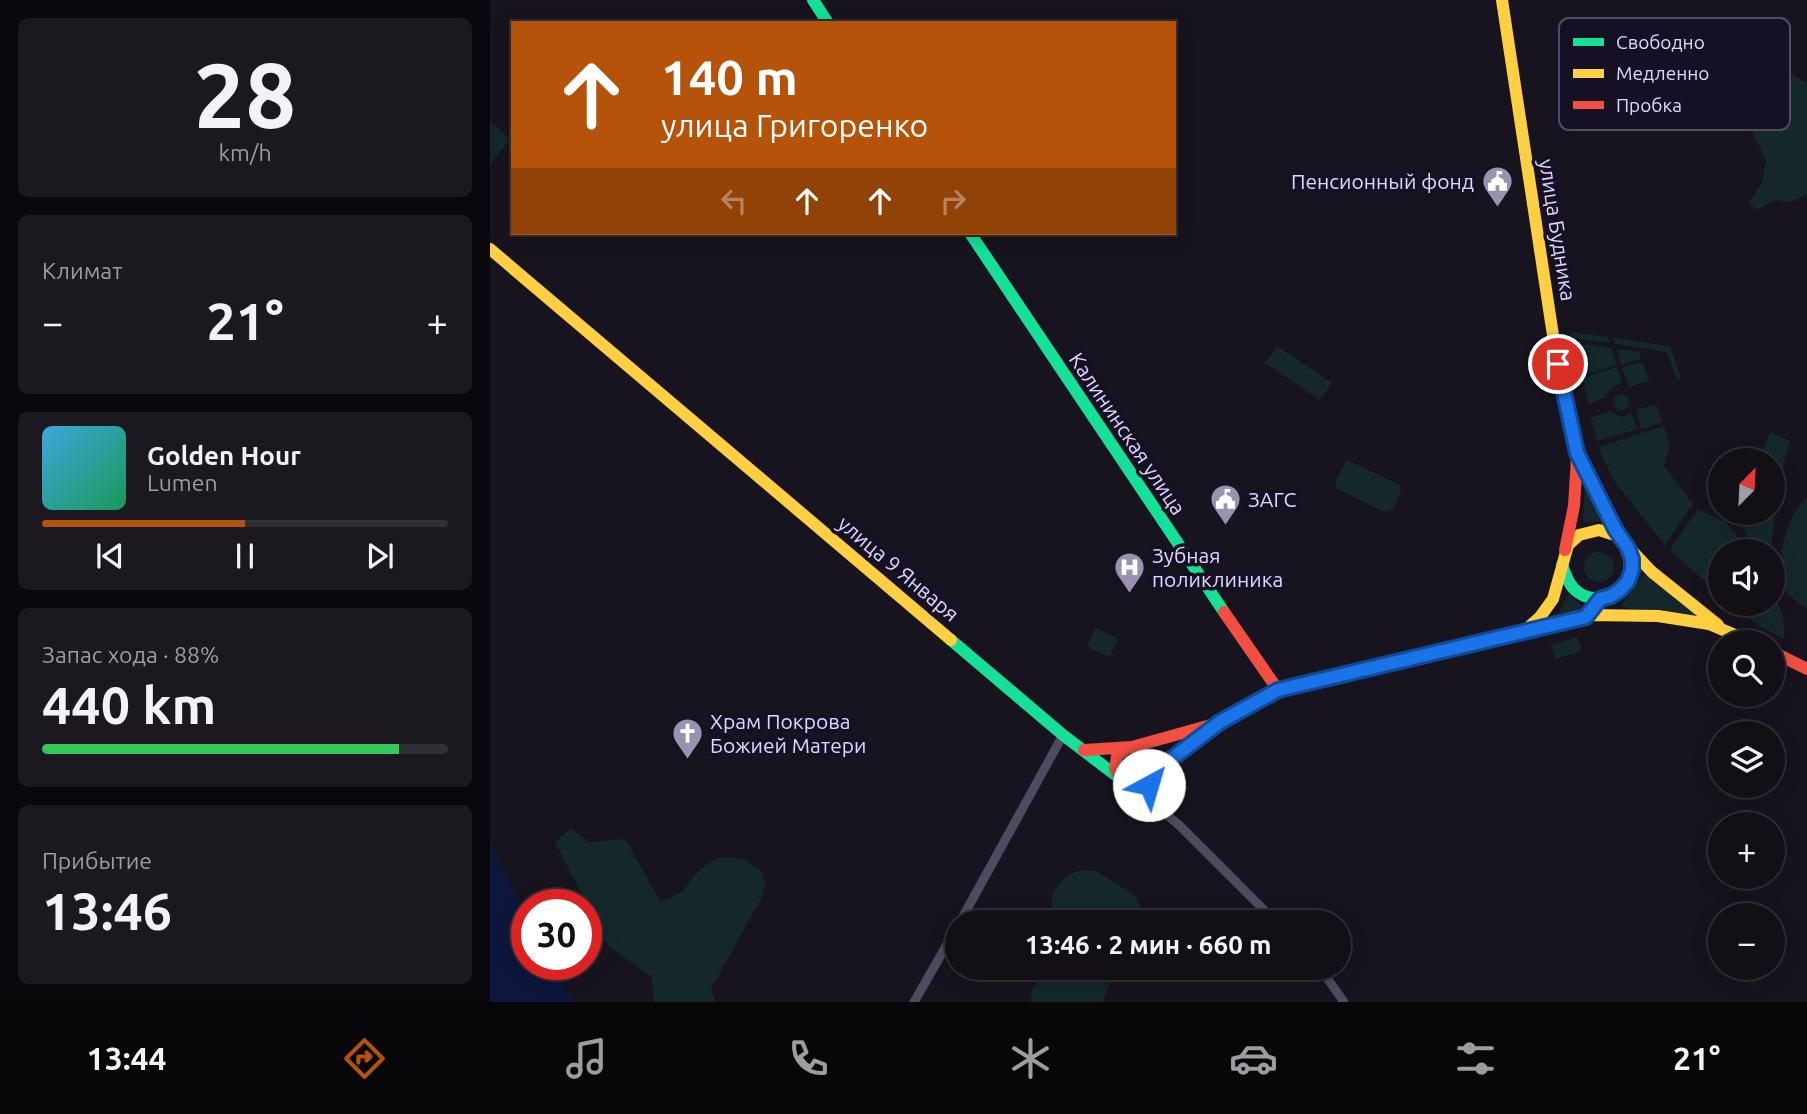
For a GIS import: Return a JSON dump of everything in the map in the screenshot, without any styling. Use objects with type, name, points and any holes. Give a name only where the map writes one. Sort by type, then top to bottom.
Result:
[{"type":"main road","points":[[813,0],[827,21]]},
{"type":"main road","name":"улица Будника","points":[[1502,0],[1562,388],[1577,453],[1625,543],[1656,576],[1722,628]]},
{"type":"main road","name":"Калининская улица","points":[[971,235],[1125,467],[1278,690]]},
{"type":"main road","name":"улица 9 Января","points":[[490,249],[1063,735],[1122,780]]},
{"type":"main road","points":[[1525,630],[1536,622],[1557,588],[1575,493],[1577,453]]},
{"type":"main road","points":[[1600,529],[1611,532],[1625,543],[1632,559],[1632,570],[1628,581],[1620,590],[1600,599],[1588,598],[1569,585],[1564,575],[1564,558],[1569,543],[1578,535],[1588,530],[1600,529]]},
{"type":"main road","points":[[1600,599],[1628,614]]},
{"type":"main road","points":[[1586,617],[1600,599]]},
{"type":"main road","points":[[1220,722],[1121,751],[1115,762],[1117,775],[1122,780],[1139,783],[1220,722],[1278,690],[1525,630],[1586,617],[1628,614],[1695,622],[1726,630]]},
{"type":"main road","points":[[1785,658],[1807,668]]},
{"type":"main road","points":[[1083,750],[1107,752],[1130,748],[1149,757],[1149,776]]},
{"type":"street","points":[[966,910],[1063,735]]},
{"type":"street","points":[[1149,776],[1149,785],[1158,806]]},
{"type":"street","name":"улица 9 Января","points":[[1122,780],[1158,806],[1264,910]]},
{"type":"street","points":[[914,1002],[945,947]]},
{"type":"street","points":[[1328,980],[1344,1002]]},
{"type":"green space","points":[[1790,74],[1807,83],[1807,194],[1791,202],[1774,200],[1757,210],[1749,202],[1762,183],[1766,160],[1751,130],[1790,130]]},
{"type":"green space","points":[[490,121],[510,139],[491,163],[490,163]]},
{"type":"green space","points":[[1571,332],[1608,337],[1610,343],[1572,338]]},
{"type":"green space","points":[[1612,338],[1670,346],[1681,378],[1677,379],[1667,352],[1615,344]]},
{"type":"green space","points":[[1574,343],[1611,348],[1617,365],[1582,376]]},
{"type":"green space","points":[[1277,346],[1332,383],[1320,400],[1265,363]]},
{"type":"green space","points":[[1617,349],[1640,352],[1641,359],[1621,364]]},
{"type":"green space","points":[[1643,362],[1649,381],[1629,387],[1622,368]]},
{"type":"green space","points":[[1617,367],[1622,384],[1613,386],[1605,397],[1589,404],[1582,378]]},
{"type":"green space","points":[[1621,394],[1629,402],[1621,410],[1613,402]]},
{"type":"green space","points":[[1656,404],[1662,422],[1641,429],[1636,410]]},
{"type":"green space","points":[[1610,411],[1621,417],[1632,414],[1637,429],[1597,441],[1590,418]]},
{"type":"green space","points":[[1664,426],[1670,445],[1664,466],[1693,504],[1665,545],[1614,481],[1598,447]]},
{"type":"green space","points":[[1770,432],[1790,441],[1785,460],[1785,448],[1763,448]]},
{"type":"green space","points":[[1347,460],[1400,485],[1401,491],[1393,510],[1384,512],[1336,488],[1335,482]]},
{"type":"green space","points":[[1585,481],[1600,521],[1583,522]]},
{"type":"green space","points":[[1807,498],[1807,608],[1795,600],[1785,587],[1785,539],[1793,515]]},
{"type":"green space","points":[[1698,509],[1708,514],[1708,525],[1728,525],[1738,539],[1708,539],[1708,584],[1670,550]]},
{"type":"green space","points":[[1741,525],[1774,525],[1772,539],[1749,539]]},
{"type":"green space","points":[[1599,552],[1610,556],[1614,567],[1610,578],[1599,582],[1588,578],[1584,567],[1588,556]]},
{"type":"green space","points":[[1644,574],[1705,621],[1620,607]]},
{"type":"green space","points":[[1568,593],[1588,613],[1556,619]]},
{"type":"green space","points":[[1746,616],[1783,616],[1784,630],[1767,630]]},
{"type":"green space","points":[[1095,628],[1118,638],[1110,657],[1087,647]]},
{"type":"green space","points":[[1577,637],[1582,651],[1555,659],[1551,645]]},
{"type":"green space","points":[[1132,753],[1143,760],[1144,765],[1137,776],[1132,777],[1121,770],[1120,765],[1127,754]]},
{"type":"green space","points":[[571,828],[589,842],[625,839],[661,902],[682,892],[699,870],[719,858],[745,859],[762,872],[765,883],[763,895],[711,989],[716,1002],[654,1002],[652,977],[608,946],[602,934],[602,889],[579,889],[555,842]]},
{"type":"green space","points":[[1081,870],[1096,871],[1136,896],[1140,910],[1052,910],[1055,890],[1059,883]]},
{"type":"green space","points":[[1039,980],[1112,980],[1102,1002],[1030,1002],[1033,988]]},
{"type":"water","points":[[490,844],[513,889],[511,980],[558,980],[576,1002],[490,1002]]},
{"type":"traffic: fast","points":[[813,0],[827,21]]},
{"type":"traffic: fast","points":[[971,235],[1224,612]]},
{"type":"traffic: fast","points":[[1573,435],[1578,453],[1621,539]]},
{"type":"traffic: fast","points":[[1562,565],[1573,588],[1592,598],[1605,597],[1623,587],[1629,577],[1628,548]]},
{"type":"traffic: fast","points":[[951,640],[1063,735],[1122,780]]},
{"type":"traffic: slow","points":[[1502,0],[1561,388],[1573,435]]},
{"type":"traffic: slow","points":[[490,249],[951,640]]},
{"type":"traffic: slow","points":[[1529,627],[1553,599],[1568,545],[1579,535],[1599,530],[1618,536],[1652,572],[1718,625]]},
{"type":"traffic: slow","points":[[1546,626],[1591,615],[1658,616],[1709,624],[1723,630]]},
{"type":"traffic: jam","points":[[1565,550],[1574,506],[1577,457]]},
{"type":"traffic: jam","points":[[1224,612],[1278,690]]},
{"type":"traffic: jam","points":[[1127,748],[1117,756],[1115,769],[1124,781],[1139,783],[1220,722],[1278,690],[1546,626]]},
{"type":"traffic: jam","points":[[1785,658],[1807,669]]},
{"type":"traffic: jam","points":[[1084,750],[1132,747],[1211,725]]},
{"type":"place","name":"Пенсионный фонд","points":[[1497,209]]},
{"type":"place","name":"ЗАГС","points":[[1225,527]]},
{"type":"place","name":"Зубная поликлиника","points":[[1129,595]]},
{"type":"place","name":"Храм Покрова Божией Матери","points":[[687,761]]},
{"type":"route","points":[[1149,785],[1149,776],[1220,722],[1278,690],[1586,617],[1600,599],[1620,590],[1628,581],[1632,559],[1577,453],[1558,364]]}]
